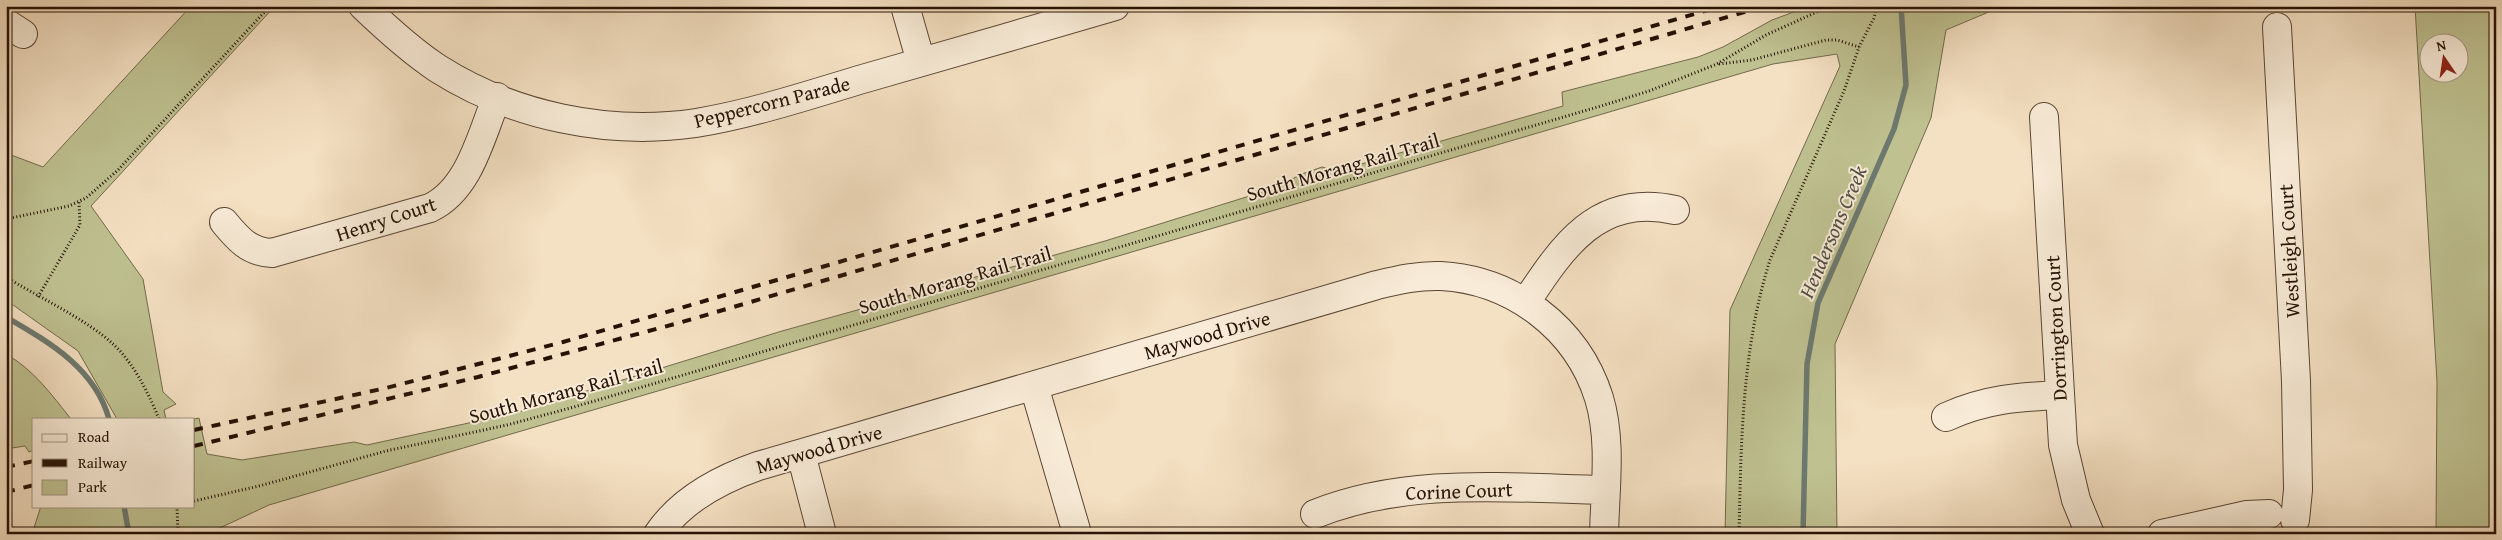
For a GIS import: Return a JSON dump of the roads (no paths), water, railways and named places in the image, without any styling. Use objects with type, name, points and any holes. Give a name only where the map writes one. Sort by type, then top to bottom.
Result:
[{"type":"street","name":"Peppercorn Parade","points":[[363,6],[408,47],[437,68],[462,82],[536,112],[574,121],[621,126],[660,126],[728,117],[1115,6]]},
{"type":"street","points":[[905,6],[921,62]]},
{"type":"street","name":"Westleigh Court","points":[[2275,524],[2297,474],[2296,381],[2276,27]]},
{"type":"street","name":"Henry Court","points":[[224,222],[239,241],[252,249],[272,253],[442,203],[460,182],[497,97]]},
{"type":"street","name":"Dorrington Court","points":[[2044,117],[2063,445],[2076,500],[2090,534]]},
{"type":"street","points":[[1526,302],[1560,250],[1594,222],[1614,213],[1639,207],[1658,206],[1675,210]]},
{"type":"street","name":"Maywood Drive","points":[[658,534],[688,503],[710,487],[737,474],[1411,277],[1440,276],[1471,279],[1526,302],[1559,329],[1576,350],[1588,371],[1599,398],[1605,429],[1604,534]]},
{"type":"street","points":[[1034,386],[1076,530]]},
{"type":"street","points":[[1946,417],[1976,404],[1996,400],[2060,395]]},
{"type":"street","points":[[801,454],[822,534]]},
{"type":"street","name":"Corine Court","points":[[1315,514],[1364,498],[1428,489],[1463,487],[1605,490]]},
{"type":"street","points":[[2162,534],[2194,527],[2229,529],[2275,524]]},
{"type":"waterway","name":"Hendersons Creek","points":[[1803,534],[1807,364],[1818,303],[1894,129],[1906,85],[1901,6]]},
{"type":"waterway","points":[[6,317],[54,347],[82,371],[93,385],[109,418]]},
{"type":"waterway","points":[[124,508],[129,534]]},
{"type":"railway","points":[[195,430],[386,388],[563,342],[1722,6]]},
{"type":"railway","points":[[195,446],[478,377],[682,322],[1765,6]]},
{"type":"railway","points":[[6,467],[32,461]]},
{"type":"railway","points":[[6,492],[32,486]]}]
